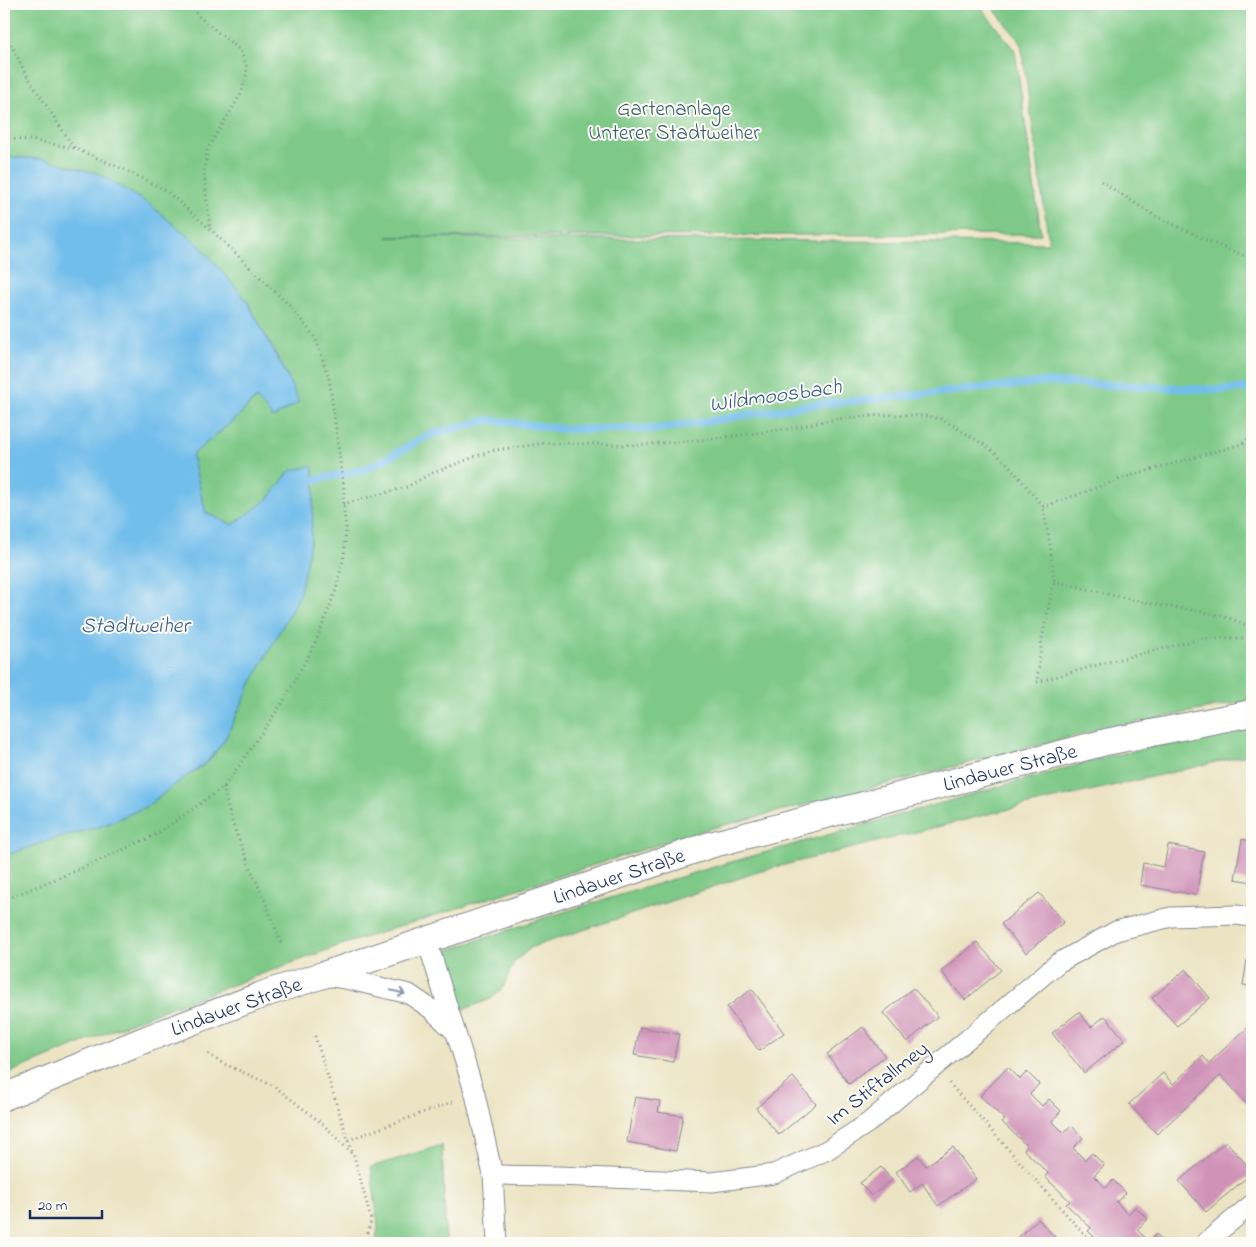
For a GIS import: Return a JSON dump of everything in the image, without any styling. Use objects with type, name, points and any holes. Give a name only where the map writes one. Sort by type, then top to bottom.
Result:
[{"type":"main road","name":"Lindauer Straße","points":[[4,1097],[270,992],[710,846],[1106,742],[1252,714]]},
{"type":"street","name":"Im Stiftallmey","points":[[493,1175],[712,1182],[774,1174],[827,1150],[868,1123],[1058,963],[1116,931],[1171,917],[1252,917]]},
{"type":"street","points":[[427,941],[475,1094],[493,1175],[497,1243]]},
{"type":"street","points":[[322,975],[409,994],[431,1009],[454,1031]]},
{"type":"street","points":[[1205,1243],[1252,1204]]},
{"type":"path","points":[[190,4],[198,16],[240,50],[247,73],[241,94],[207,150],[204,173],[210,230]]},
{"type":"path","points":[[4,31],[26,74],[74,148]]},
{"type":"path","points":[[4,139],[31,140],[74,148],[134,174],[165,190],[210,230],[290,307],[316,339],[329,378],[344,490],[346,528],[344,556],[336,590],[316,644],[283,702],[224,787],[155,834],[80,869],[4,900]]},
{"type":"path","points":[[1102,181],[1155,216],[1252,259]]},
{"type":"path","points":[[344,504],[407,487],[430,474],[490,451],[546,442],[638,445],[712,439],[881,415],[926,416],[942,419],[985,445],[1008,464],[1043,507],[1054,580],[1042,639],[1037,682],[1204,638],[1252,638]]},
{"type":"path","points":[[1043,507],[1129,476],[1242,444],[1252,436]]},
{"type":"path","points":[[1054,580],[1145,602],[1218,615],[1246,624],[1252,629]]},
{"type":"path","points":[[224,787],[226,803],[238,839],[281,943]]},
{"type":"path","points":[[315,1036],[354,1156],[371,1219],[366,1243]]},
{"type":"path","points":[[208,1054],[222,1063],[274,1086],[324,1125],[354,1156]]},
{"type":"path","points":[[934,1067],[1092,1243]]},
{"type":"path","points":[[348,1140],[475,1094]]},
{"type":"green space","name":"Gartenanlage Unterer Stadtweiher","points":[[4,4],[978,4],[1015,51],[1041,234],[387,237],[1049,243],[1021,43],[990,4],[1252,4],[1252,700],[1103,729],[705,830],[341,945],[150,1015],[4,1075],[4,856],[49,840],[105,825],[147,806],[208,762],[224,741],[252,682],[290,471],[269,498],[233,525],[205,513],[192,455],[257,398],[298,402],[285,372],[247,301],[43,159],[4,157]]},
{"type":"green space","points":[[1252,727],[1252,754],[989,814],[764,870],[532,947],[514,962],[503,988],[491,999],[459,1011],[443,952],[547,917],[717,866],[1109,756]]},
{"type":"green space","points":[[442,1145],[446,1243],[376,1243],[378,1226],[371,1167]]},
{"type":"water","name":"Stadtweiher","points":[[4,157],[43,159],[99,174],[149,204],[201,247],[247,301],[299,402],[273,418],[256,398],[236,418],[192,455],[206,513],[233,525],[269,498],[290,471],[312,466],[315,480],[311,539],[299,596],[252,682],[224,741],[207,762],[147,806],[105,825],[49,840],[4,856]]},
{"type":"building","points":[[1242,839],[1252,841],[1252,882],[1235,879]]},
{"type":"building","points":[[1168,845],[1204,852],[1196,895],[1140,885],[1143,863],[1164,867]]},
{"type":"building","points":[[1039,893],[1064,922],[1026,953],[1001,924]]},
{"type":"building","points":[[977,942],[1001,970],[965,1000],[941,971]]},
{"type":"building","points":[[1247,960],[1252,961],[1252,986],[1243,985]]},
{"type":"building","points":[[1186,969],[1210,998],[1177,1026],[1152,998]]},
{"type":"building","points":[[913,988],[938,1016],[907,1042],[883,1013]]},
{"type":"building","points":[[752,989],[784,1033],[759,1051],[727,1007]]},
{"type":"building","points":[[1079,1012],[1091,1027],[1105,1016],[1125,1040],[1084,1073],[1052,1033]]},
{"type":"building","points":[[1249,1026],[1252,1030],[1252,1097],[1246,1103],[1221,1075],[1157,1134],[1129,1104],[1163,1073],[1173,1084],[1203,1056],[1209,1063]]},
{"type":"building","points":[[640,1027],[679,1034],[673,1062],[634,1055]]},
{"type":"building","points":[[863,1027],[885,1056],[849,1084],[827,1054]]},
{"type":"building","points":[[1008,1067],[1020,1079],[1027,1072],[1039,1084],[1030,1094],[1042,1106],[1049,1099],[1061,1111],[1052,1121],[1064,1133],[1071,1125],[1083,1138],[1073,1148],[1085,1160],[1092,1153],[1104,1165],[1094,1176],[1106,1188],[1113,1180],[1126,1193],[1116,1202],[1128,1214],[1135,1207],[1148,1219],[1137,1230],[1149,1241],[1156,1234],[1166,1243],[1101,1243],[1088,1231],[1091,1228],[1066,1204],[1070,1201],[1045,1177],[1048,1173],[1024,1150],[1027,1146],[1002,1122],[1005,1120],[980,1096]]},
{"type":"building","points":[[793,1077],[816,1104],[779,1135],[756,1108]]},
{"type":"building","points":[[635,1097],[660,1101],[658,1112],[683,1116],[676,1151],[627,1142]]},
{"type":"building","points":[[1226,1141],[1252,1173],[1206,1212],[1179,1181]]},
{"type":"building","points":[[953,1147],[976,1179],[938,1206],[922,1183],[910,1192],[896,1172],[918,1156],[926,1166]]},
{"type":"building","points":[[881,1167],[892,1180],[871,1196],[860,1183]]},
{"type":"building","points":[[1038,1219],[1060,1243],[1012,1243]]},
{"type":"waterway","name":"Wildmoosbach","points":[[315,480],[367,469],[429,435],[488,420],[564,429],[659,429],[809,405],[1047,382],[1217,390],[1252,388]]}]
